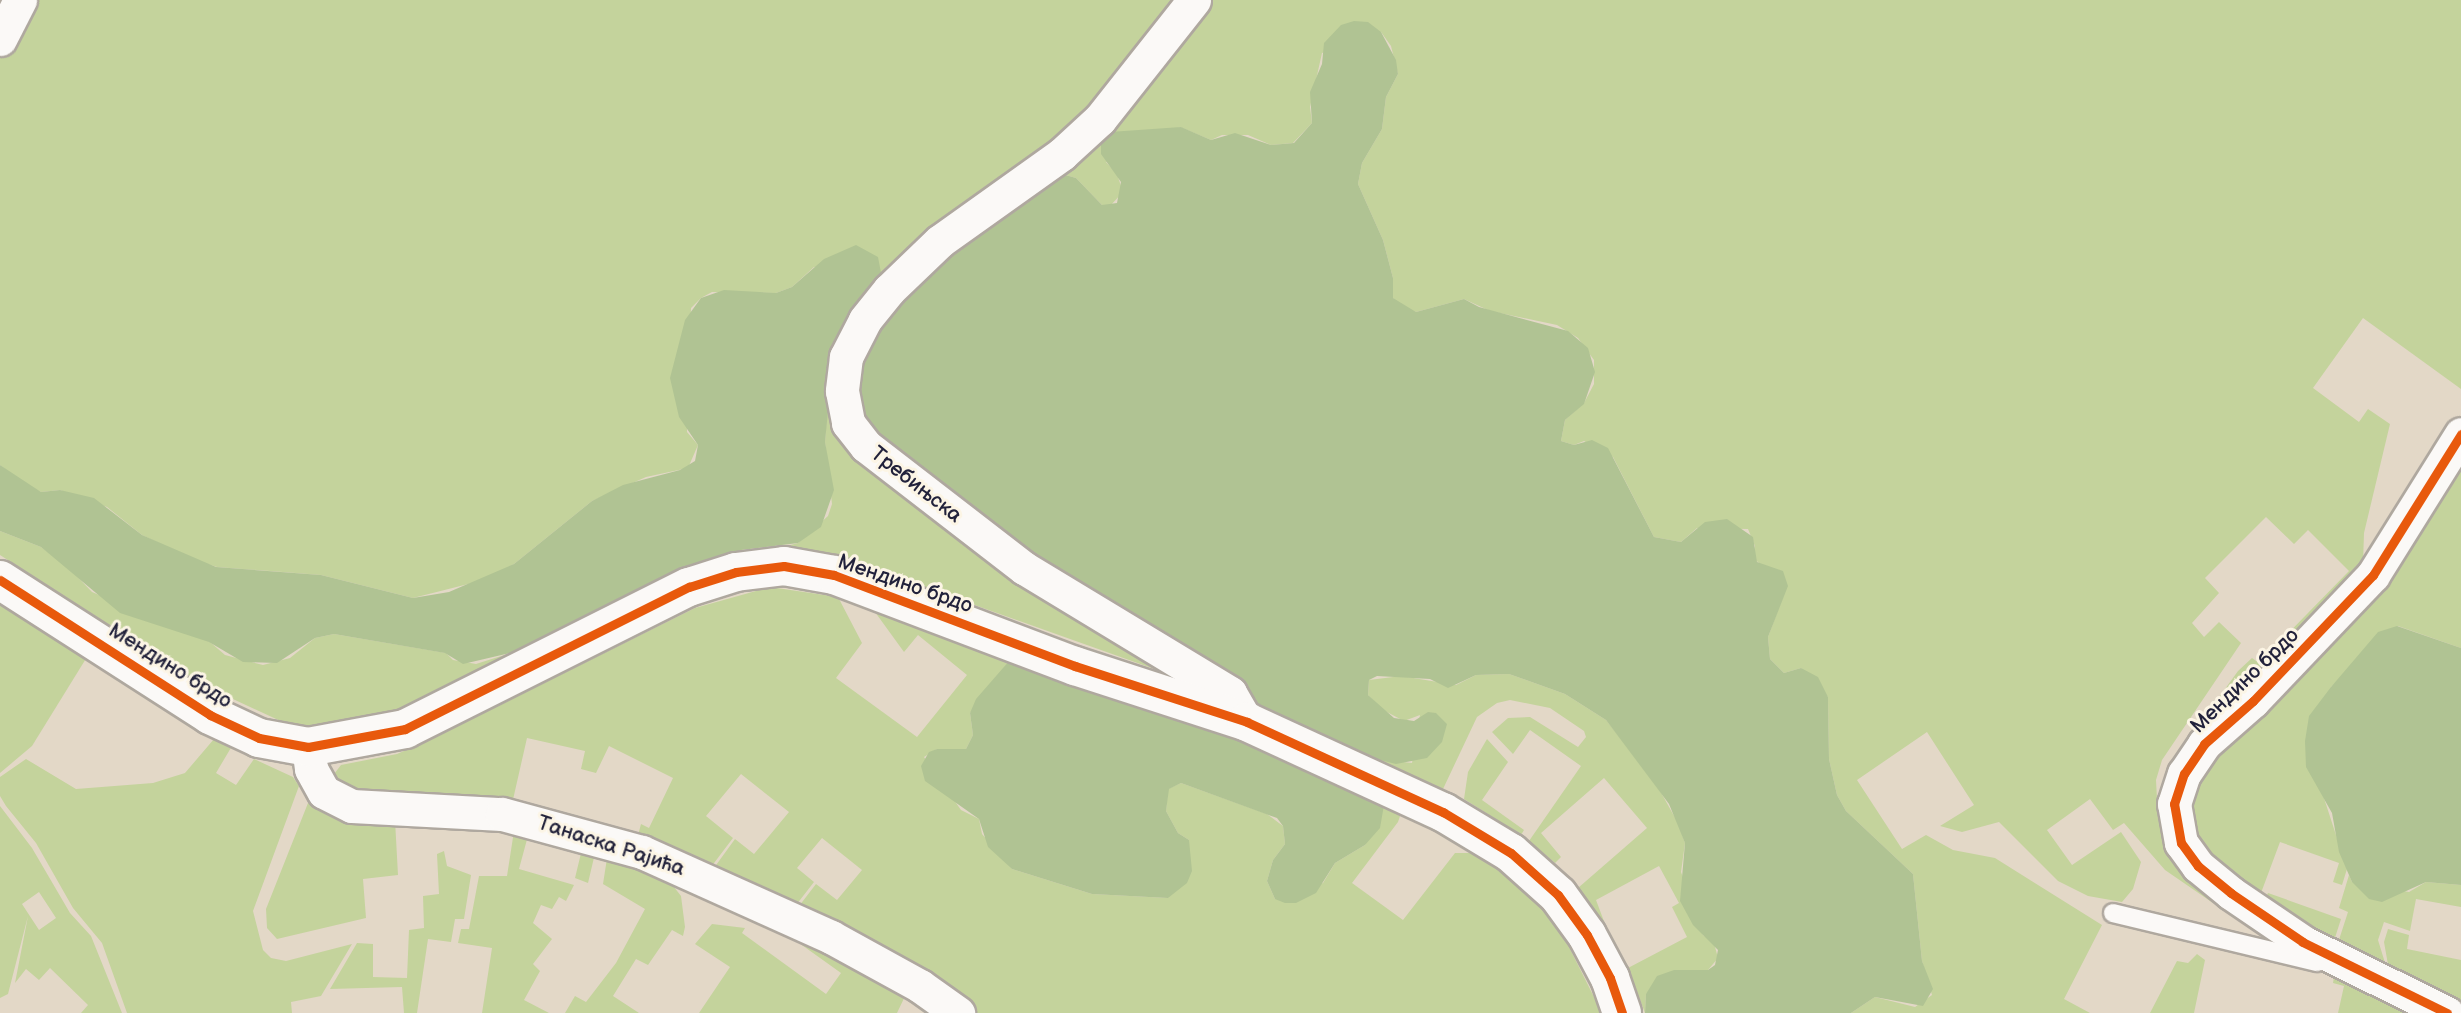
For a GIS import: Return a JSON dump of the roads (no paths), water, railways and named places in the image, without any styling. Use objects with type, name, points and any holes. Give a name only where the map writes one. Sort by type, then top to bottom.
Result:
[{"type":"street","points":[[0,39],[20,0]]},
{"type":"street","name":"Требињска","points":[[1194,0],[1100,119],[1062,154],[940,242],[889,290],[865,320],[846,357],[842,391],[848,423],[866,446],[1024,568],[1230,693],[1247,722]]},
{"type":"street","name":"Мендино брдо","points":[[2447,1013],[2303,942],[2198,866],[2175,825],[2176,794],[2191,760],[2204,744],[2253,701],[2373,575],[2461,434]]},
{"type":"street","name":"Мендино брдо","points":[[0,580],[210,715],[259,737],[308,747],[405,729],[689,587],[736,572],[784,566],[834,575],[1075,666],[1247,722],[1443,812],[1511,853],[1558,895],[1587,935],[1611,978],[1622,1013]]},
{"type":"street","name":"Танаска Рајића","points":[[308,747],[311,769],[324,792],[352,806],[502,814],[642,852],[831,937],[920,986],[958,1013]]},
{"type":"lane","name":"Мендино брдо","points":[[2113,913],[2317,962],[2336,960]]}]
